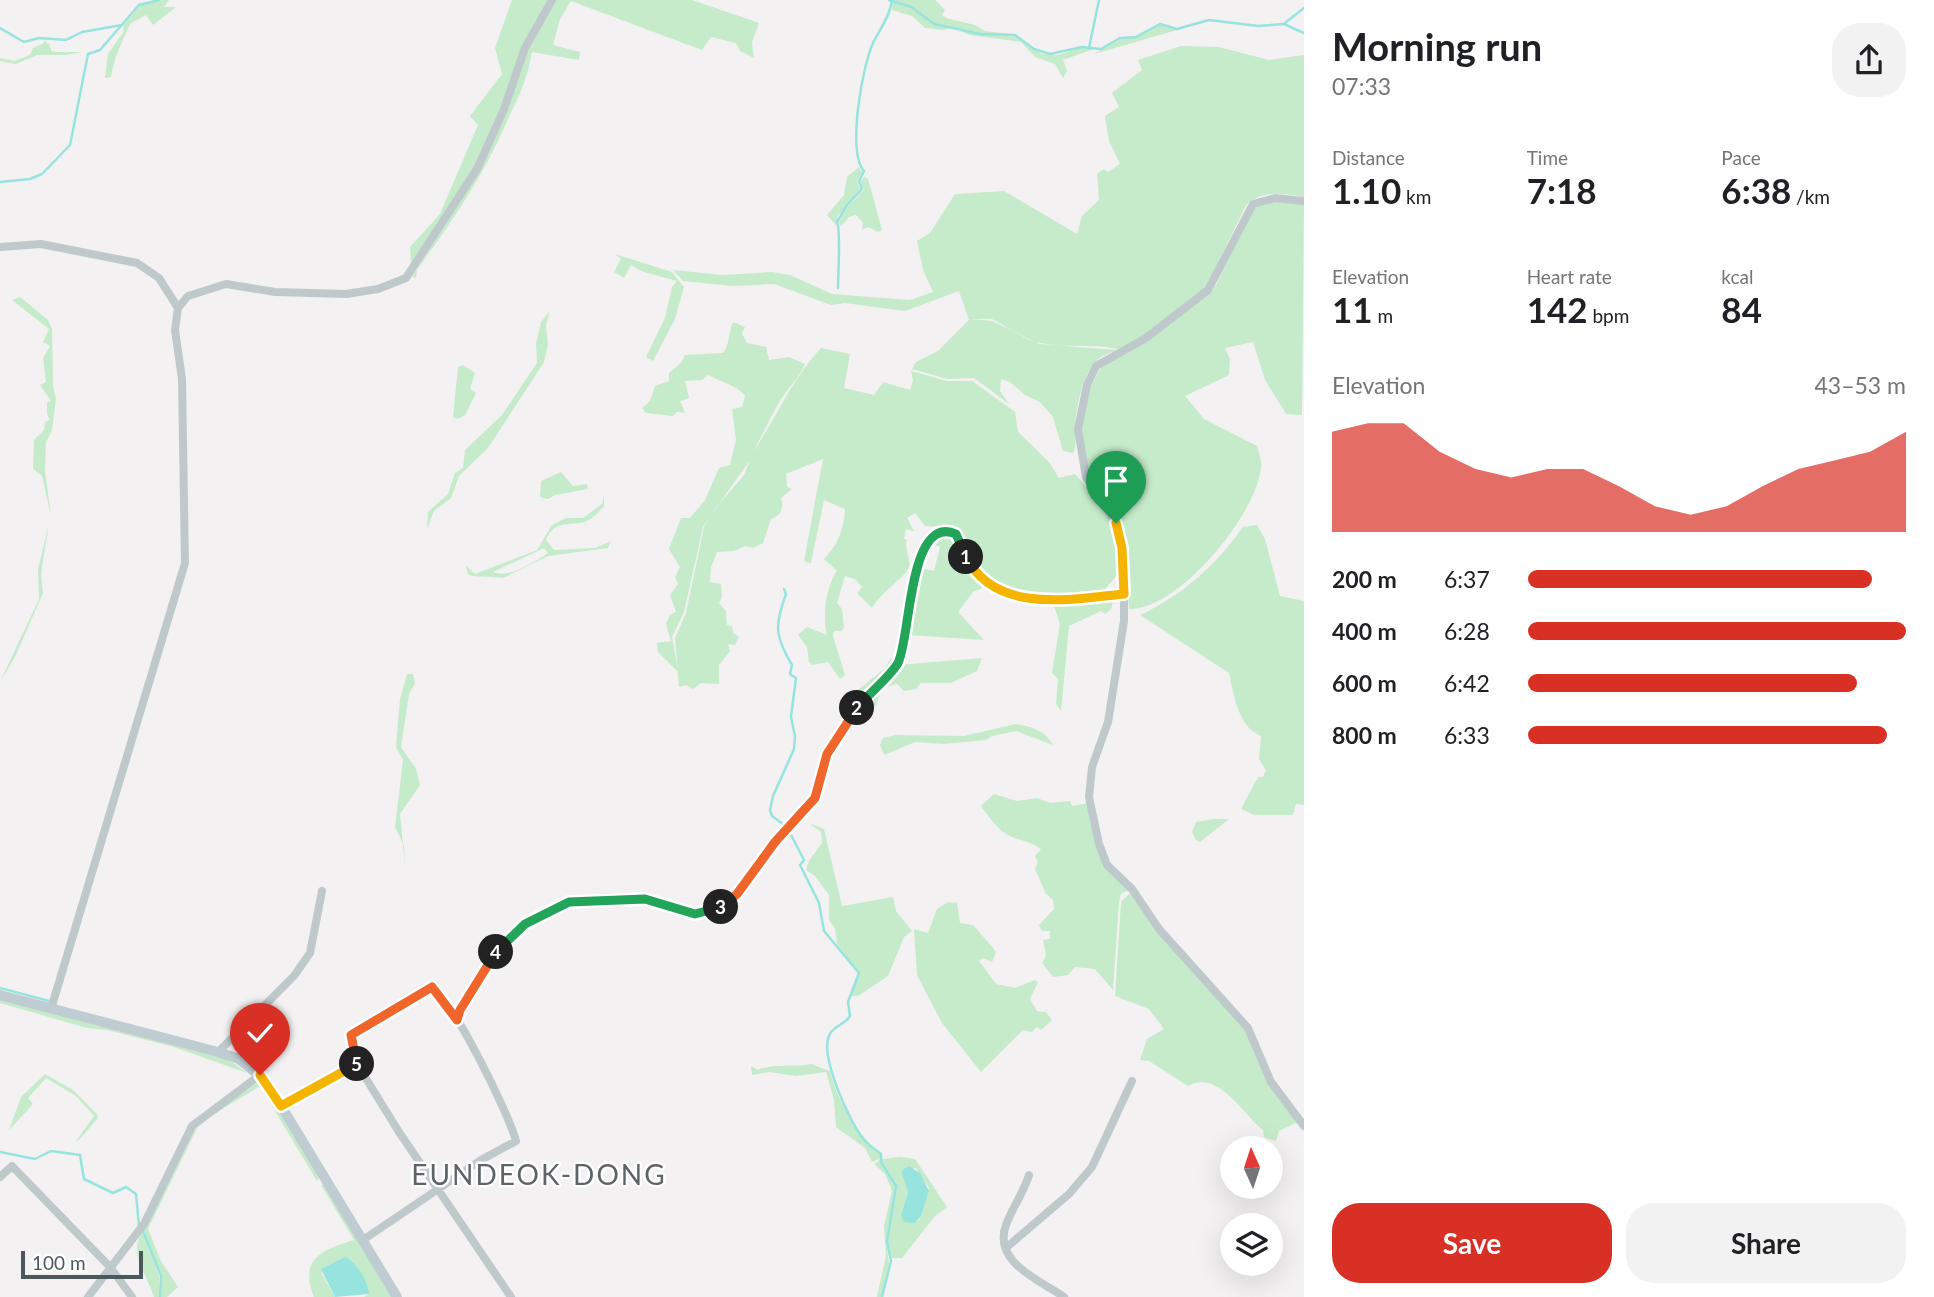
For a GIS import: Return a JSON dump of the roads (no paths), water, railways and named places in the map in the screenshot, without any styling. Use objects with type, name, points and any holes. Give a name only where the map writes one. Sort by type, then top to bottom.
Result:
[{"type":"main road","points":[[0,995],[239,1059],[260,1075],[281,1106],[397,1297]]},
{"type":"street","points":[[51,1009],[185,563],[182,379],[175,330],[178,308],[188,296],[226,284],[275,292],[346,294],[378,289],[406,278],[477,169],[504,109],[525,48],[552,0]]},
{"type":"street","points":[[1304,201],[1275,198],[1253,204],[1208,290],[1146,338],[1114,355],[1091,372],[1078,429],[1089,483],[1110,511],[1120,536],[1124,594],[1124,621],[1108,722],[1091,767],[1089,784],[1103,856],[1113,874],[1132,890],[1159,929],[1248,1028],[1271,1082],[1304,1126]]},
{"type":"street","points":[[0,247],[41,244],[137,263],[159,278],[178,308]]},
{"type":"street","points":[[457,1020],[464,1002],[499,948],[525,924],[561,905],[588,900],[645,899],[684,912],[706,914],[719,909],[737,894],[775,842],[815,798],[827,754],[838,734],[866,696],[897,665],[915,579],[927,541],[935,534],[948,530],[956,534],[968,561],[986,580],[1025,599],[1048,601],[1124,594]]},
{"type":"street","points":[[218,1052],[294,976],[310,953],[322,891]]},
{"type":"street","points":[[363,1240],[439,1189],[516,1141],[494,1090],[457,1020],[432,987],[351,1035],[357,1064],[439,1189],[502,1287],[511,1297]]},
{"type":"street","points":[[281,1106],[357,1064]]},
{"type":"street","points":[[88,1297],[144,1224],[192,1126],[260,1075]]},
{"type":"street","points":[[1007,1247],[1069,1194],[1092,1167],[1132,1081]]},
{"type":"street","points":[[0,1177],[12,1166],[110,1267],[132,1297]]},
{"type":"street","points":[[1029,1175],[1023,1197],[1006,1223],[1003,1235],[1022,1271],[1064,1297]]},
{"type":"water","points":[[909,1166],[920,1173],[929,1191],[921,1216],[915,1223],[904,1222],[901,1215],[908,1192],[901,1171]]},
{"type":"water","points":[[345,1257],[354,1263],[361,1273],[369,1294],[335,1297],[321,1269]]},
{"type":"waterway","points":[[0,182],[30,179],[42,174],[70,145],[88,54],[100,50],[139,5],[159,0]]},
{"type":"waterway","points":[[889,0],[911,7],[934,24],[981,34],[1015,35],[1034,49],[1050,54],[1082,47],[1101,49],[1120,38],[1136,37],[1160,24],[1177,29],[1209,20],[1258,26],[1284,24],[1304,33]]},
{"type":"waterway","points":[[1089,48],[1099,0]]},
{"type":"waterway","points":[[838,288],[837,222],[847,205],[862,189],[859,181],[864,171],[859,161],[857,146],[861,88],[869,53],[892,1]]},
{"type":"waterway","points":[[1285,23],[1304,8]]},
{"type":"waterway","points":[[0,28],[24,42],[39,38],[66,40],[82,32],[122,25]]},
{"type":"waterway","points":[[784,589],[786,594],[778,630],[792,665],[790,674],[796,678],[791,717],[795,736],[794,749],[773,796],[770,810],[772,816],[787,827],[804,860],[800,865],[819,903],[824,931],[859,973],[848,1002],[850,1016],[834,1029],[827,1044],[837,1088],[851,1119],[864,1140],[881,1154],[881,1162],[896,1186],[887,1242],[891,1261],[882,1297]]},
{"type":"waterway","points":[[0,988],[49,1001]]},
{"type":"waterway","points":[[0,1152],[35,1159],[51,1151],[80,1155],[84,1179],[113,1193],[126,1187],[136,1194],[139,1226]]},
{"type":"waterway","points":[[143,1231],[161,1276],[160,1297]]},
{"type":"district","name":"EUNDEOK-DONG","points":[[539,1174]]}]
